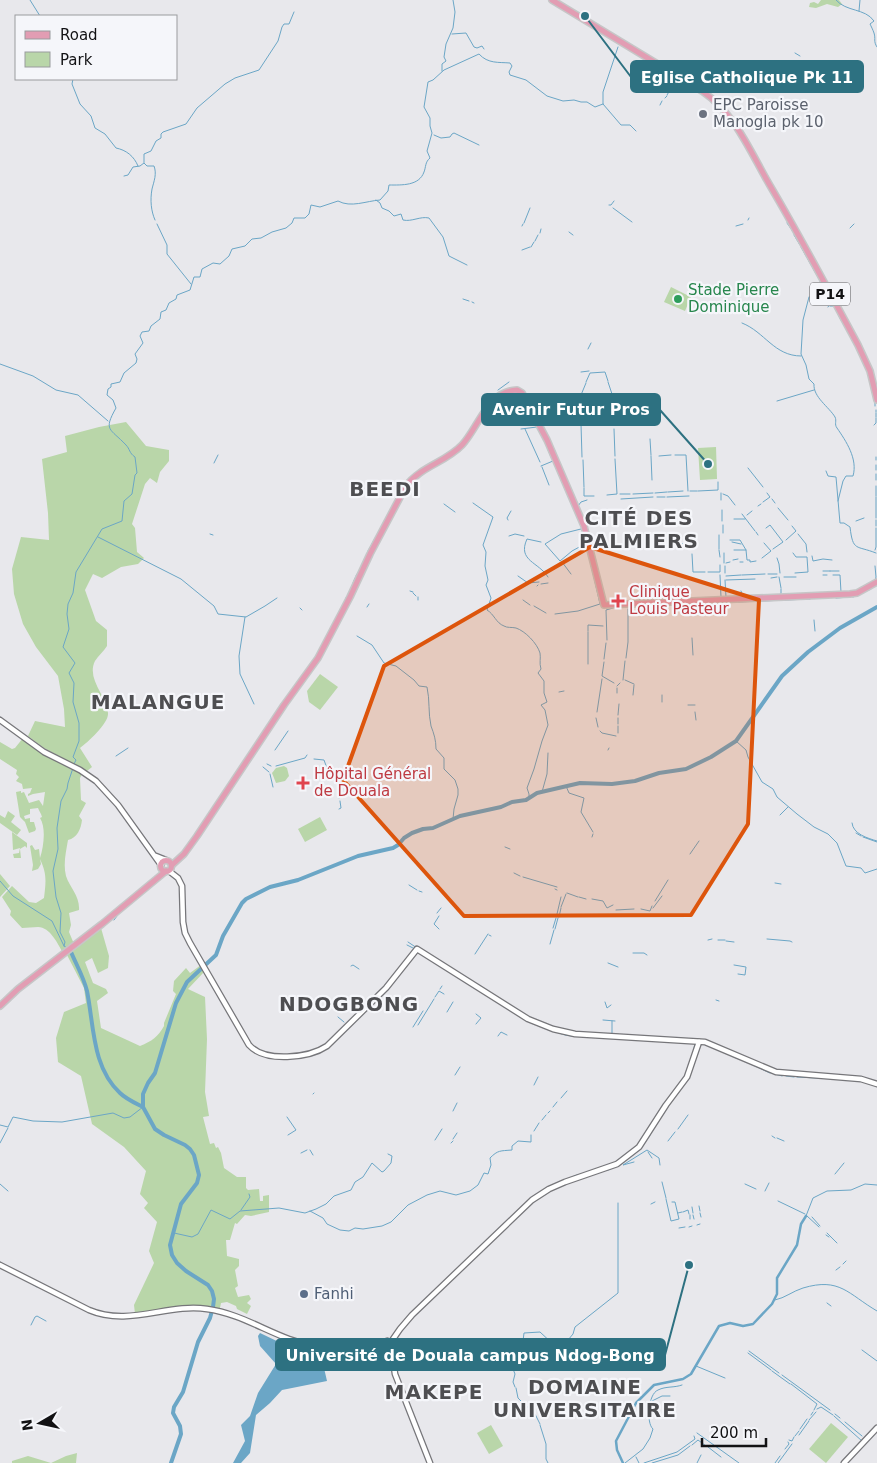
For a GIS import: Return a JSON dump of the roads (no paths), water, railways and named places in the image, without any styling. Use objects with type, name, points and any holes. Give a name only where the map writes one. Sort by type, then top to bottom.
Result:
[{"type":"main road","name":"P14","points":[[552,0],[714,99],[724,110],[737,127],[774,192],[863,355],[873,380],[877,400]]},
{"type":"main road","points":[[0,1006],[18,989],[170,869],[182,855],[197,836],[284,705],[318,658],[406,486],[414,477],[446,458],[463,444],[488,406],[505,392],[517,390],[522,393],[556,459],[585,528],[604,605],[850,594],[857,593],[877,582]]},
{"type":"main road","points":[[0,720],[44,752],[80,770],[96,781],[110,796],[155,855],[161,866],[170,869]]},
{"type":"main road","points":[[155,855],[167,860],[170,869],[182,886],[183,922],[186,933],[249,1045],[256,1052],[273,1057],[290,1056],[312,1052],[327,1046],[386,988],[417,949],[526,1017],[553,1029],[569,1033],[698,1042],[715,1046],[776,1072],[861,1078],[877,1084]]},
{"type":"main road","points":[[155,879],[161,866],[167,860],[182,855]]},
{"type":"main road","points":[[0,1265],[101,1314],[127,1316],[193,1308],[208,1309],[257,1324],[289,1339],[321,1347],[355,1350],[388,1343],[413,1314],[532,1200],[549,1189],[565,1182],[618,1164],[639,1147],[687,1077],[698,1042]]},
{"type":"main road","points":[[388,1343],[398,1382],[430,1463]]},
{"type":"main road","points":[[845,1463],[877,1429]]},
{"type":"water","points":[[260,1333],[321,1364],[327,1381],[282,1390],[256,1415],[250,1453],[241,1463],[233,1463],[245,1441],[241,1425],[250,1416],[258,1393],[276,1364],[260,1346],[258,1336]]},
{"type":"waterway","points":[[30,0],[39,15]]},
{"type":"waterway","points":[[442,71],[442,64],[446,61],[444,57],[446,44],[453,28],[455,12],[453,0]]},
{"type":"waterway","points":[[836,0],[845,7],[866,14],[874,21],[870,24],[877,47]]},
{"type":"waterway","points":[[859,11],[860,0]]},
{"type":"waterway","points":[[144,162],[144,154],[151,151],[156,141],[161,138],[163,132],[186,124],[197,108],[225,84],[235,78],[259,70],[278,41],[282,27],[284,24],[289,24],[294,12]]},
{"type":"waterway","points":[[452,34],[466,33],[474,47],[482,46],[484,49]]},
{"type":"waterway","points":[[618,47],[603,92],[603,104],[621,125],[630,125],[636,131]]},
{"type":"waterway","points":[[795,53],[800,56]]},
{"type":"waterway","points":[[74,764],[76,760],[73,757],[79,741],[79,723],[73,702],[74,683],[69,673],[75,663],[63,647],[69,629],[68,604],[73,593],[76,572],[102,529],[122,521],[124,501],[132,494],[137,473],[135,457],[110,429],[110,421],[116,408],[113,400],[107,395],[111,384],[120,382],[124,373],[136,363],[135,354],[143,343],[140,336],[142,332],[149,331],[151,326],[160,319],[161,312],[166,310],[169,303],[176,299],[177,295],[190,290],[194,277],[200,277],[202,269],[213,263],[220,264],[229,256],[232,249],[245,246],[252,239],[261,238],[286,228],[292,223],[294,218],[305,218],[309,214],[311,205],[320,207],[338,201],[353,204],[380,200],[388,191],[389,185],[409,184],[422,177],[426,163],[430,158],[427,151],[432,133],[430,118],[424,107],[428,82],[444,70],[479,54],[490,61],[510,63],[512,66],[509,72],[510,75],[526,80],[547,96],[563,101],[587,102],[595,107],[603,104]]},
{"type":"waterway","points":[[73,80],[72,84],[80,104],[91,116],[95,128],[105,134],[116,148],[129,154],[138,166]]},
{"type":"waterway","points":[[667,95],[670,90]]},
{"type":"waterway","points":[[660,105],[662,101]]},
{"type":"waterway","points":[[434,135],[441,138],[450,137],[454,133],[479,145]]},
{"type":"waterway","points":[[144,163],[147,166],[154,166],[155,169],[151,201],[155,220]]},
{"type":"waterway","points":[[124,176],[128,175],[133,167],[144,163]]},
{"type":"waterway","points":[[376,200],[382,208],[394,216],[401,214],[403,220],[429,218],[443,237],[449,256],[467,265]]},
{"type":"waterway","points":[[609,205],[614,201]]},
{"type":"waterway","points":[[524,223],[530,208]]},
{"type":"waterway","points":[[613,208],[632,222]]},
{"type":"waterway","points":[[787,223],[794,233]]},
{"type":"waterway","points":[[157,224],[167,245],[167,254],[191,284]]},
{"type":"waterway","points":[[736,226],[743,224]]},
{"type":"waterway","points":[[850,228],[854,224]]},
{"type":"waterway","points":[[540,233],[541,229]]},
{"type":"waterway","points":[[569,232],[573,235]]},
{"type":"waterway","points":[[535,241],[538,235]]},
{"type":"waterway","points":[[794,235],[800,245]]},
{"type":"waterway","points":[[531,247],[534,242]]},
{"type":"waterway","points":[[522,250],[530,247]]},
{"type":"waterway","points":[[801,247],[819,279]]},
{"type":"waterway","points":[[820,281],[824,289],[823,292]]},
{"type":"waterway","points":[[825,295],[828,302]]},
{"type":"waterway","points":[[809,297],[803,320],[801,354],[809,379],[814,384],[814,389],[819,398],[835,417],[836,427],[847,444],[854,463],[853,476],[846,476],[838,501]]},
{"type":"waterway","points":[[463,299],[469,301]]},
{"type":"waterway","points":[[830,306],[834,306],[841,320]]},
{"type":"waterway","points":[[742,323],[784,352],[801,356]]},
{"type":"waterway","points":[[843,324],[846,327]]},
{"type":"waterway","points":[[851,337],[853,342]]},
{"type":"waterway","points":[[588,349],[591,343]]},
{"type":"waterway","points":[[0,364],[33,376],[56,390],[78,395],[108,421]]},
{"type":"waterway","points":[[581,372],[589,371]]},
{"type":"waterway","points":[[586,382],[590,373],[605,372],[608,381]]},
{"type":"waterway","points":[[498,390],[509,382]]},
{"type":"waterway","points":[[608,382],[613,405]]},
{"type":"waterway","points":[[581,395],[586,383]]},
{"type":"waterway","points":[[777,401],[814,390]]},
{"type":"waterway","points":[[580,396],[580,409]]},
{"type":"waterway","points":[[616,410],[634,409]]},
{"type":"waterway","points":[[604,411],[614,410]]},
{"type":"waterway","points":[[580,412],[602,411]]},
{"type":"waterway","points":[[548,420],[562,413],[577,412]]},
{"type":"waterway","points":[[580,412],[581,423]]},
{"type":"waterway","points":[[874,425],[876,418]]},
{"type":"waterway","points":[[581,424],[582,457]]},
{"type":"waterway","points":[[521,429],[537,427]]},
{"type":"waterway","points":[[525,429],[540,462]]},
{"type":"waterway","points":[[614,429],[615,456]]},
{"type":"waterway","points":[[543,437],[551,457]]},
{"type":"waterway","points":[[650,439],[651,455]]},
{"type":"waterway","points":[[214,463],[218,455]]},
{"type":"waterway","points":[[659,456],[671,455]]},
{"type":"waterway","points":[[675,455],[686,455],[688,491]]},
{"type":"waterway","points":[[651,456],[652,480]]},
{"type":"waterway","points":[[607,495],[617,494],[615,459]]},
{"type":"waterway","points":[[583,460],[584,487]]},
{"type":"waterway","points":[[541,466],[553,461],[578,519]]},
{"type":"waterway","points":[[876,465],[876,470]]},
{"type":"waterway","points":[[542,467],[549,485]]},
{"type":"waterway","points":[[748,468],[763,487]]},
{"type":"waterway","points":[[826,471],[828,476],[836,477],[840,523],[850,527],[854,544],[876,553]]},
{"type":"waterway","points":[[876,474],[876,480]]},
{"type":"waterway","points":[[698,491],[718,490],[718,482]]},
{"type":"waterway","points":[[876,486],[876,496]]},
{"type":"waterway","points":[[584,488],[584,496],[594,496]]},
{"type":"waterway","points":[[668,492],[683,491]]},
{"type":"waterway","points":[[690,491],[697,491]]},
{"type":"waterway","points":[[655,493],[667,492]]},
{"type":"waterway","points":[[633,494],[653,493]]},
{"type":"waterway","points":[[721,493],[721,500]]},
{"type":"waterway","points":[[763,502],[770,497],[767,493]]},
{"type":"waterway","points":[[620,494],[630,494]]},
{"type":"waterway","points":[[723,494],[728,496],[735,505]]},
{"type":"waterway","points":[[667,497],[689,496]]},
{"type":"waterway","points":[[621,499],[653,497]]},
{"type":"waterway","points":[[657,497],[665,497]]},
{"type":"waterway","points":[[876,497],[876,518]]},
{"type":"waterway","points":[[772,499],[775,503]]},
{"type":"waterway","points":[[578,506],[581,502],[587,500]]},
{"type":"waterway","points":[[473,503],[493,517],[483,545],[486,552],[485,566],[488,580],[486,585],[491,598],[487,610],[501,625],[516,628],[527,635],[540,653],[541,669],[538,673],[544,681],[544,693],[547,702],[541,705],[545,710],[548,725],[527,788],[529,799]]},
{"type":"waterway","points":[[444,504],[455,512]]},
{"type":"waterway","points":[[778,508],[788,520]]},
{"type":"waterway","points":[[580,510],[585,523]]},
{"type":"waterway","points":[[722,510],[722,521]]},
{"type":"waterway","points":[[508,520],[507,518],[511,511]]},
{"type":"waterway","points":[[747,515],[752,511]]},
{"type":"waterway","points":[[742,514],[755,531]]},
{"type":"waterway","points":[[856,521],[864,518]]},
{"type":"waterway","points":[[734,519],[745,519]]},
{"type":"waterway","points":[[876,520],[876,526]]},
{"type":"waterway","points":[[368,551],[384,522]]},
{"type":"waterway","points":[[723,525],[723,533]]},
{"type":"waterway","points":[[766,528],[770,525],[783,542],[773,549]]},
{"type":"waterway","points":[[786,540],[796,531],[792,526]]},
{"type":"waterway","points":[[875,550],[876,528]]},
{"type":"waterway","points":[[581,529],[561,534],[545,544],[560,561],[583,545]]},
{"type":"waterway","points":[[509,536],[515,534],[524,536]]},
{"type":"waterway","points":[[798,534],[806,544],[807,552]]},
{"type":"waterway","points":[[719,535],[719,549]]},
{"type":"waterway","points":[[98,537],[181,579],[214,606],[218,614],[246,617],[277,598]]},
{"type":"waterway","points":[[680,544],[691,543],[691,538]]},
{"type":"waterway","points":[[541,542],[527,539],[525,552],[530,561],[548,577]]},
{"type":"waterway","points":[[730,540],[740,540],[746,550],[747,560],[750,560],[750,562],[756,561]]},
{"type":"waterway","points":[[732,542],[741,544]]},
{"type":"waterway","points":[[762,558],[771,551],[764,543]]},
{"type":"waterway","points":[[658,546],[674,545]]},
{"type":"waterway","points":[[719,550],[720,557]]},
{"type":"waterway","points":[[734,550],[746,550]]},
{"type":"waterway","points":[[724,553],[724,563]]},
{"type":"waterway","points":[[793,553],[796,557],[807,557],[808,572],[795,573]]},
{"type":"waterway","points":[[589,554],[592,570]]},
{"type":"waterway","points":[[692,554],[693,572],[705,572]]},
{"type":"waterway","points":[[812,556],[813,561],[832,560]]},
{"type":"waterway","points":[[777,558],[780,573]]},
{"type":"waterway","points":[[733,560],[738,559]]},
{"type":"waterway","points":[[562,562],[571,574]]},
{"type":"waterway","points":[[726,563],[730,562]]},
{"type":"waterway","points":[[708,572],[720,572],[720,565]]},
{"type":"waterway","points":[[725,566],[725,573]]},
{"type":"waterway","points":[[875,566],[875,581]]},
{"type":"waterway","points":[[823,571],[830,571]]},
{"type":"waterway","points":[[830,571],[839,571]]},
{"type":"waterway","points":[[555,614],[578,611],[600,604],[593,573]]},
{"type":"waterway","points":[[742,575],[765,574]]},
{"type":"waterway","points":[[768,574],[777,574]]},
{"type":"waterway","points":[[720,575],[721,597]]},
{"type":"waterway","points":[[726,576],[741,575]]},
{"type":"waterway","points":[[833,575],[840,575],[841,592]]},
{"type":"waterway","points":[[518,576],[528,583],[539,582]]},
{"type":"waterway","points":[[771,578],[777,577]]},
{"type":"waterway","points":[[779,577],[781,588]]},
{"type":"waterway","points":[[784,577],[796,577]]},
{"type":"waterway","points":[[350,591],[355,578]]},
{"type":"waterway","points":[[726,580],[755,579]]},
{"type":"waterway","points":[[725,580],[726,597]]},
{"type":"waterway","points":[[541,584],[548,583]]},
{"type":"waterway","points":[[640,589],[640,601]]},
{"type":"waterway","points":[[781,589],[781,595]]},
{"type":"waterway","points":[[853,597],[871,589]]},
{"type":"waterway","points":[[741,591],[743,596]]},
{"type":"waterway","points":[[413,593],[416,596]]},
{"type":"waterway","points":[[836,598],[850,597]]},
{"type":"waterway","points":[[815,598],[820,598]]},
{"type":"waterway","points":[[738,602],[810,599]]},
{"type":"waterway","points":[[523,600],[530,605]]},
{"type":"waterway","points":[[705,604],[720,603]]},
{"type":"waterway","points":[[661,606],[692,604]]},
{"type":"waterway","points":[[534,606],[546,613]]},
{"type":"waterway","points":[[636,607],[658,606]]},
{"type":"waterway","points":[[628,607],[635,607]]},
{"type":"waterway","points":[[171,1463],[181,1434],[180,1426],[173,1413],[174,1407],[183,1392],[198,1342],[210,1318],[214,1299],[208,1285],[177,1263],[172,1255],[170,1245],[181,1204],[197,1183],[199,1175],[194,1155],[185,1145],[155,1129],[143,1107],[143,1094],[155,1073],[176,1003],[187,982],[216,955],[223,936],[242,903],[270,887],[298,880],[358,856],[393,848],[412,833],[433,828],[460,816],[501,807],[512,802],[526,800],[537,793],[580,783],[612,784],[635,781],[659,773],[686,769],[711,757],[736,741],[782,676],[808,652],[840,628],[877,607]]},
{"type":"waterway","points":[[607,640],[606,610],[613,608]]},
{"type":"waterway","points":[[626,658],[628,609]]},
{"type":"waterway","points":[[245,617],[239,656],[240,674],[254,704]]},
{"type":"waterway","points":[[814,620],[815,631]]},
{"type":"waterway","points":[[588,631],[588,625],[603,626]]},
{"type":"waterway","points":[[588,632],[588,664]]},
{"type":"waterway","points":[[357,636],[372,645],[384,663],[396,666],[419,686],[427,687],[430,721],[436,749],[444,758],[444,769],[455,780],[458,789],[453,819]]},
{"type":"waterway","points":[[692,638],[693,655]]},
{"type":"waterway","points":[[604,659],[606,643]]},
{"type":"waterway","points":[[623,680],[625,661]]},
{"type":"waterway","points":[[604,662],[602,676],[614,683]]},
{"type":"waterway","points":[[597,712],[602,679]]},
{"type":"waterway","points":[[625,680],[634,684]]},
{"type":"waterway","points":[[617,686],[620,683]]},
{"type":"waterway","points":[[633,695],[634,685]]},
{"type":"waterway","points":[[617,688],[617,693]]},
{"type":"waterway","points":[[559,692],[564,691]]},
{"type":"waterway","points":[[662,695],[662,702]]},
{"type":"waterway","points":[[618,715],[619,704]]},
{"type":"waterway","points":[[128,709],[136,705]]},
{"type":"waterway","points":[[688,705],[695,705]]},
{"type":"waterway","points":[[695,712],[696,720]]},
{"type":"waterway","points":[[596,718],[598,727]]},
{"type":"waterway","points":[[618,718],[618,724]]},
{"type":"waterway","points":[[618,726],[618,733]]},
{"type":"waterway","points":[[275,750],[288,731]]},
{"type":"waterway","points":[[600,731],[616,736]]},
{"type":"waterway","points":[[736,741],[746,750],[762,782],[773,789],[777,797],[797,814],[814,827],[828,834],[837,843],[846,866],[861,868],[865,873],[877,869]]},
{"type":"waterway","points":[[116,756],[128,748]]},
{"type":"waterway","points":[[542,792],[547,774],[548,753]]},
{"type":"waterway","points":[[276,766],[305,758],[307,755]]},
{"type":"waterway","points":[[314,759],[324,760],[328,771]]},
{"type":"waterway","points":[[267,764],[271,766]]},
{"type":"waterway","points":[[263,767],[269,772]]},
{"type":"waterway","points":[[64,946],[65,942],[60,932],[61,913],[56,897],[53,871],[58,849],[57,828],[61,801],[67,789],[73,768]]},
{"type":"waterway","points":[[270,774],[273,787]]},
{"type":"waterway","points":[[566,786],[569,793],[584,798],[581,812],[593,832]]},
{"type":"waterway","points":[[338,792],[339,798]]},
{"type":"waterway","points":[[339,809],[341,808],[340,801]]},
{"type":"waterway","points":[[780,815],[788,807]]},
{"type":"waterway","points":[[852,823],[858,833],[877,841]]},
{"type":"waterway","points":[[856,833],[861,836]]},
{"type":"waterway","points":[[863,837],[877,842]]},
{"type":"waterway","points":[[690,854],[699,841]]},
{"type":"waterway","points":[[505,847],[510,849]]},
{"type":"waterway","points":[[514,873],[520,876]]},
{"type":"waterway","points":[[523,877],[557,887]]},
{"type":"waterway","points":[[655,901],[668,880]]},
{"type":"waterway","points":[[0,881],[13,896],[52,921],[64,946],[67,948]]},
{"type":"waterway","points":[[775,883],[781,884]]},
{"type":"waterway","points":[[409,885],[417,890]]},
{"type":"waterway","points":[[567,893],[578,897]]},
{"type":"waterway","points":[[561,907],[566,894]]},
{"type":"waterway","points":[[653,908],[662,896]]},
{"type":"waterway","points":[[557,914],[561,897]]},
{"type":"waterway","points":[[579,897],[586,899]]},
{"type":"waterway","points":[[592,899],[603,901],[607,908],[613,905]]},
{"type":"waterway","points":[[641,909],[650,911],[652,906]]},
{"type":"waterway","points":[[437,913],[441,908]]},
{"type":"waterway","points":[[559,917],[561,908]]},
{"type":"waterway","points":[[616,910],[634,909]]},
{"type":"waterway","points":[[114,920],[120,912]]},
{"type":"waterway","points":[[439,916],[434,924],[439,929]]},
{"type":"waterway","points":[[553,928],[556,918]]},
{"type":"waterway","points":[[555,929],[558,918]]},
{"type":"waterway","points":[[550,944],[554,930]]},
{"type":"waterway","points":[[475,954],[488,934]]},
{"type":"waterway","points":[[708,940],[712,939]]},
{"type":"waterway","points":[[767,939],[792,942]]},
{"type":"waterway","points":[[718,940],[725,940]]},
{"type":"waterway","points":[[726,941],[734,942]]},
{"type":"waterway","points":[[408,942],[417,948]]},
{"type":"waterway","points":[[407,945],[415,949]]},
{"type":"waterway","points":[[71,952],[86,986],[93,1032],[99,1059],[104,1071],[120,1093],[143,1107]]},
{"type":"waterway","points":[[633,953],[644,953],[647,955]]},
{"type":"waterway","points":[[608,963],[618,967]]},
{"type":"waterway","points":[[351,966],[353,965],[359,969]]},
{"type":"waterway","points":[[734,965],[746,967],[745,975],[738,974]]},
{"type":"waterway","points":[[435,997],[439,991],[444,994]]},
{"type":"waterway","points":[[418,1025],[434,999]]},
{"type":"waterway","points":[[447,1012],[453,1002]]},
{"type":"waterway","points":[[605,1002],[607,1008],[611,1005]]},
{"type":"waterway","points":[[413,1027],[423,1011]]},
{"type":"waterway","points":[[476,1014],[481,1018],[476,1024]]},
{"type":"waterway","points":[[338,1017],[344,1022]]},
{"type":"waterway","points":[[603,1020],[615,1021]]},
{"type":"waterway","points":[[612,1021],[612,1034]]},
{"type":"waterway","points":[[537,1025],[562,1034]]},
{"type":"waterway","points":[[498,1036],[501,1032],[507,1035]]},
{"type":"waterway","points":[[565,1035],[572,1036]]},
{"type":"waterway","points":[[692,1057],[695,1044]]},
{"type":"waterway","points":[[726,1053],[736,1058]]},
{"type":"waterway","points":[[751,1064],[770,1073]]},
{"type":"waterway","points":[[455,1075],[460,1067]]},
{"type":"waterway","points":[[772,1073],[782,1076]]},
{"type":"waterway","points":[[786,1076],[794,1077]]},
{"type":"waterway","points":[[534,1085],[538,1077]]},
{"type":"waterway","points":[[797,1077],[818,1078]]},
{"type":"waterway","points":[[561,1098],[567,1091]]},
{"type":"waterway","points":[[553,1107],[557,1102]]},
{"type":"waterway","points":[[453,1111],[457,1103]]},
{"type":"waterway","points":[[0,1125],[8,1127],[13,1117],[33,1121],[62,1122],[113,1113],[124,1118],[130,1117],[143,1107]]},
{"type":"waterway","points":[[542,1120],[546,1115]]},
{"type":"waterway","points":[[678,1129],[688,1115]]},
{"type":"waterway","points":[[287,1117],[296,1130],[288,1135]]},
{"type":"waterway","points":[[534,1131],[539,1123]]},
{"type":"waterway","points":[[0,1143],[8,1128]]},
{"type":"waterway","points":[[435,1140],[442,1129]]},
{"type":"waterway","points":[[668,1141],[675,1132]]},
{"type":"waterway","points":[[453,1139],[457,1133]]},
{"type":"waterway","points":[[310,1211],[323,1218],[327,1224],[340,1230],[349,1231],[355,1228],[363,1229],[382,1226],[391,1222],[408,1205],[427,1195],[440,1191],[456,1195],[470,1191],[478,1185],[484,1173],[488,1174],[491,1165],[490,1158],[493,1155],[499,1151],[512,1150],[512,1146],[518,1141],[531,1142],[531,1135]]},
{"type":"waterway","points":[[777,1138],[784,1141]]},
{"type":"waterway","points":[[301,1153],[307,1150]]},
{"type":"waterway","points":[[310,1150],[313,1155]]},
{"type":"waterway","points":[[634,1162],[623,1165],[647,1150],[659,1158],[660,1165]]},
{"type":"waterway","points":[[623,1162],[636,1152]]},
{"type":"waterway","points":[[648,1152],[652,1158]]},
{"type":"waterway","points":[[174,1233],[192,1237],[198,1234],[211,1210],[230,1219],[240,1211],[279,1208],[305,1213],[316,1209],[326,1204],[334,1196],[351,1190],[355,1182],[363,1177],[372,1163],[382,1172],[384,1171],[391,1163],[392,1156],[388,1154]]},
{"type":"waterway","points":[[835,1174],[844,1163]]},
{"type":"waterway","points":[[608,1170],[613,1168]]},
{"type":"waterway","points":[[598,1173],[607,1170]]},
{"type":"waterway","points":[[662,1182],[666,1198]]},
{"type":"waterway","points":[[765,1191],[769,1183]]},
{"type":"waterway","points":[[0,1184],[8,1191]]},
{"type":"waterway","points":[[745,1184],[756,1189]]},
{"type":"waterway","points":[[806,1216],[813,1198],[827,1191],[851,1190],[865,1184],[877,1185]]},
{"type":"waterway","points":[[241,1210],[250,1197],[249,1194]]},
{"type":"waterway","points":[[666,1199],[671,1221],[679,1219],[675,1202],[672,1202]]},
{"type":"waterway","points":[[778,1201],[805,1214]]},
{"type":"waterway","points":[[651,1204],[655,1202]]},
{"type":"waterway","points":[[515,1387],[513,1382],[515,1374],[511,1364],[512,1357],[523,1341],[524,1333],[540,1332],[554,1345],[563,1343],[573,1334],[575,1327],[618,1293],[618,1203]]},
{"type":"waterway","points":[[699,1206],[700,1211]]},
{"type":"waterway","points":[[692,1207],[693,1213]]},
{"type":"waterway","points":[[683,1212],[688,1210],[689,1214]]},
{"type":"waterway","points":[[678,1213],[682,1212]]},
{"type":"waterway","points":[[700,1213],[701,1217]]},
{"type":"waterway","points":[[693,1215],[694,1219]]},
{"type":"waterway","points":[[623,1463],[617,1450],[616,1441],[636,1403],[654,1385],[683,1379],[691,1374],[719,1326],[730,1323],[743,1326],[753,1324],[772,1304],[777,1294],[777,1278],[797,1245],[801,1224],[806,1216]]},
{"type":"waterway","points":[[807,1216],[819,1227]]},
{"type":"waterway","points":[[812,1217],[820,1226]]},
{"type":"waterway","points":[[679,1228],[685,1227]]},
{"type":"waterway","points":[[827,1233],[837,1243]]},
{"type":"waterway","points":[[843,1264],[846,1261]]},
{"type":"waterway","points":[[836,1270],[840,1267]]},
{"type":"waterway","points":[[32,1284],[37,1287]]},
{"type":"waterway","points":[[775,1300],[803,1288],[826,1285],[835,1286],[851,1293],[877,1311]]},
{"type":"waterway","points":[[827,1303],[831,1306]]},
{"type":"waterway","points":[[31,1325],[37,1316],[46,1321]]},
{"type":"waterway","points":[[862,1350],[877,1361]]},
{"type":"waterway","points":[[749,1351],[779,1373]]},
{"type":"waterway","points":[[748,1353],[771,1370]]},
{"type":"waterway","points":[[696,1366],[725,1378]]},
{"type":"waterway","points":[[772,1371],[790,1384]]},
{"type":"waterway","points":[[782,1375],[830,1410]]},
{"type":"waterway","points":[[791,1384],[817,1404],[814,1410]]},
{"type":"waterway","points":[[625,1463],[643,1449],[650,1438],[653,1429],[649,1421],[652,1397],[658,1390],[682,1385]]},
{"type":"waterway","points":[[516,1388],[518,1398],[527,1407]]},
{"type":"waterway","points":[[652,1401],[662,1396],[670,1396]]},
{"type":"waterway","points":[[528,1407],[535,1414],[540,1424]]},
{"type":"waterway","points":[[817,1409],[821,1407],[833,1415]]},
{"type":"waterway","points":[[809,1420],[816,1412]]},
{"type":"waterway","points":[[835,1414],[840,1418]]},
{"type":"waterway","points":[[834,1416],[862,1441]]},
{"type":"waterway","points":[[800,1429],[807,1419]]},
{"type":"waterway","points":[[799,1435],[809,1421]]},
{"type":"waterway","points":[[845,1422],[862,1436]]},
{"type":"waterway","points":[[540,1425],[546,1444],[546,1459],[548,1463]]},
{"type":"waterway","points":[[795,1436],[799,1431]]},
{"type":"waterway","points":[[697,1433],[739,1463]]},
{"type":"waterway","points":[[644,1463],[677,1452],[695,1439],[694,1436]]},
{"type":"waterway","points":[[789,1440],[792,1441],[794,1437]]},
{"type":"waterway","points":[[692,1445],[698,1440],[706,1446]]},
{"type":"waterway","points":[[785,1449],[789,1444],[788,1442]]},
{"type":"waterway","points":[[778,1463],[792,1444]]},
{"type":"waterway","points":[[652,1463],[678,1455],[690,1446]]},
{"type":"waterway","points":[[708,1447],[721,1457]]},
{"type":"waterway","points":[[697,1463],[701,1455]]},
{"type":"waterway","points":[[775,1463],[780,1456]]},
{"type":"waterway","points":[[636,1457],[639,1463]]},
{"type":"place","name":"Eglise Catholique Pk 11","points":[[585,16]]},
{"type":"place","name":"EPC Paroisse Manogla pk 10","points":[[703,114]]},
{"type":"place","name":"Stade Pierre Dominique","points":[[678,299]]},
{"type":"place","name":"Avenir Futur Pros","points":[[708,464]]},
{"type":"place","name":"Clinique Louis Pasteur","points":[[618,601]]},
{"type":"place","name":"Hôpital Général de Douala","points":[[303,783]]},
{"type":"place","name":"Université de Douala campus Ndog-Bong","points":[[689,1265]]},
{"type":"place","name":"Fanhi","points":[[304,1294]]},
{"type":"district","name":"BEEDI","points":[[385,489]]},
{"type":"district","name":"CITÉ DES PALMIERS","points":[[639,530]]},
{"type":"district","name":"MALANGUE","points":[[158,702]]},
{"type":"district","name":"NDOGBONG","points":[[349,1004]]},
{"type":"district","name":"MAKEPE","points":[[434,1392]]},
{"type":"district","name":"DOMAINE UNIVERSITAIRE","points":[[585,1398]]}]
